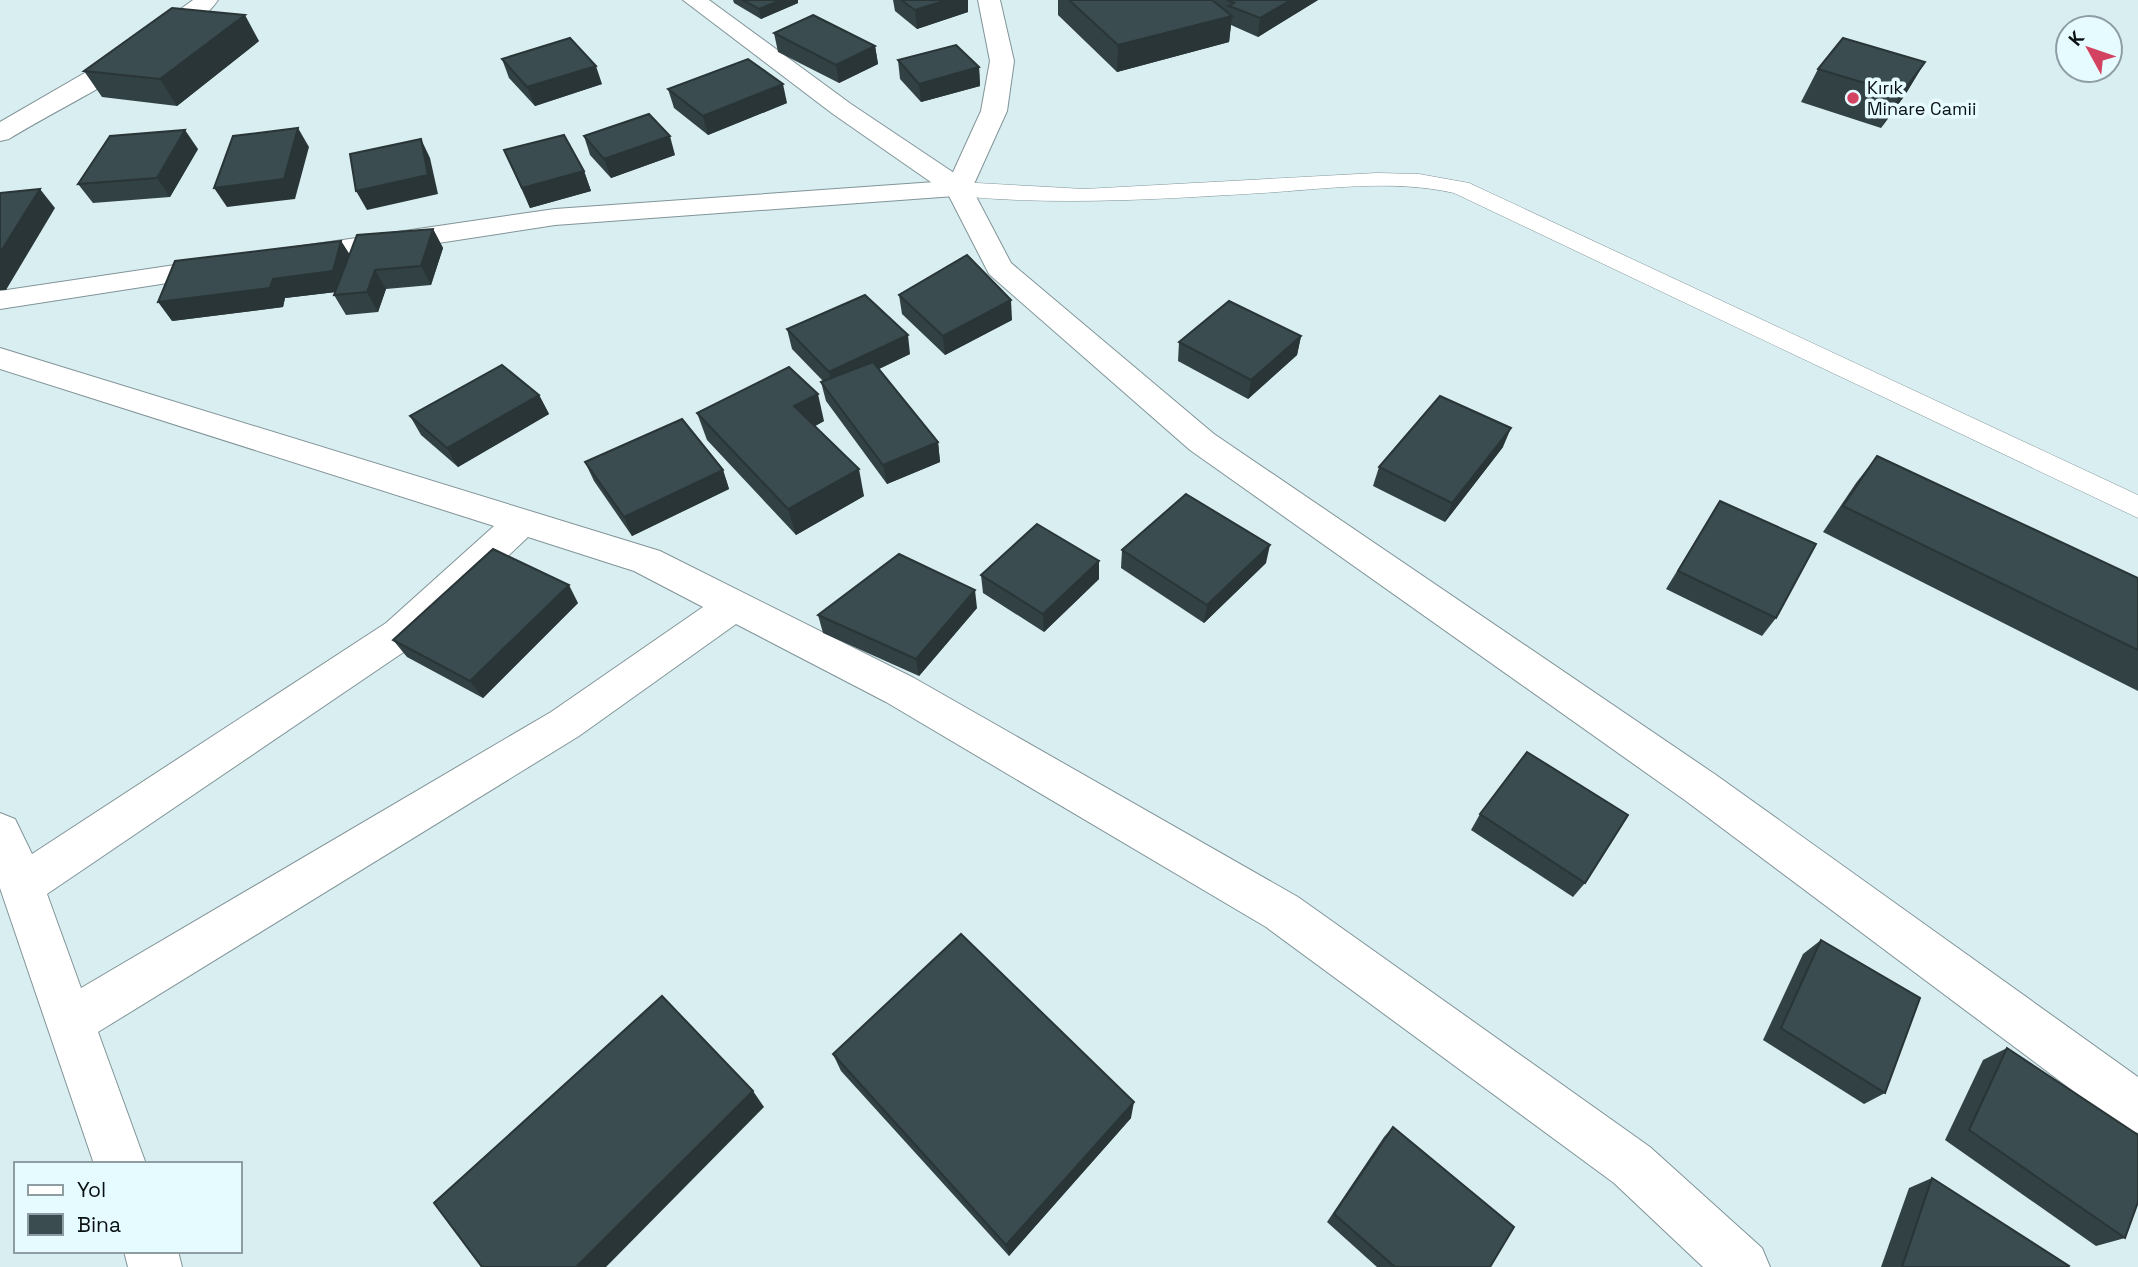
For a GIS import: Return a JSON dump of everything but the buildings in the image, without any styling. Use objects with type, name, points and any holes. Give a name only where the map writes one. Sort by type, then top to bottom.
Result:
[{"type":"street","points":[[0,134],[137,51],[192,14],[207,0]]},
{"type":"street","points":[[694,0],[842,109],[958,188],[999,268],[1202,442],[1701,788],[2138,1108]]},
{"type":"street","points":[[958,188],[994,111],[1002,61],[989,0]]},
{"type":"street","points":[[0,300],[555,217],[958,188]]},
{"type":"street","points":[[0,358],[647,561],[900,691],[1282,912],[1632,1165],[1743,1267]]},
{"type":"street","points":[[22,885],[400,634],[521,522]]},
{"type":"street","points":[[70,1022],[565,724],[732,607]]},
{"type":"street","points":[[0,833],[22,885],[119,1162]]},
{"type":"lane","points":[[958,188],[998,194],[1072,197],[1396,178],[1461,188],[2138,507]]},
{"type":"place","name":"Kırık Minare Camii","points":[[1853,98]]}]
